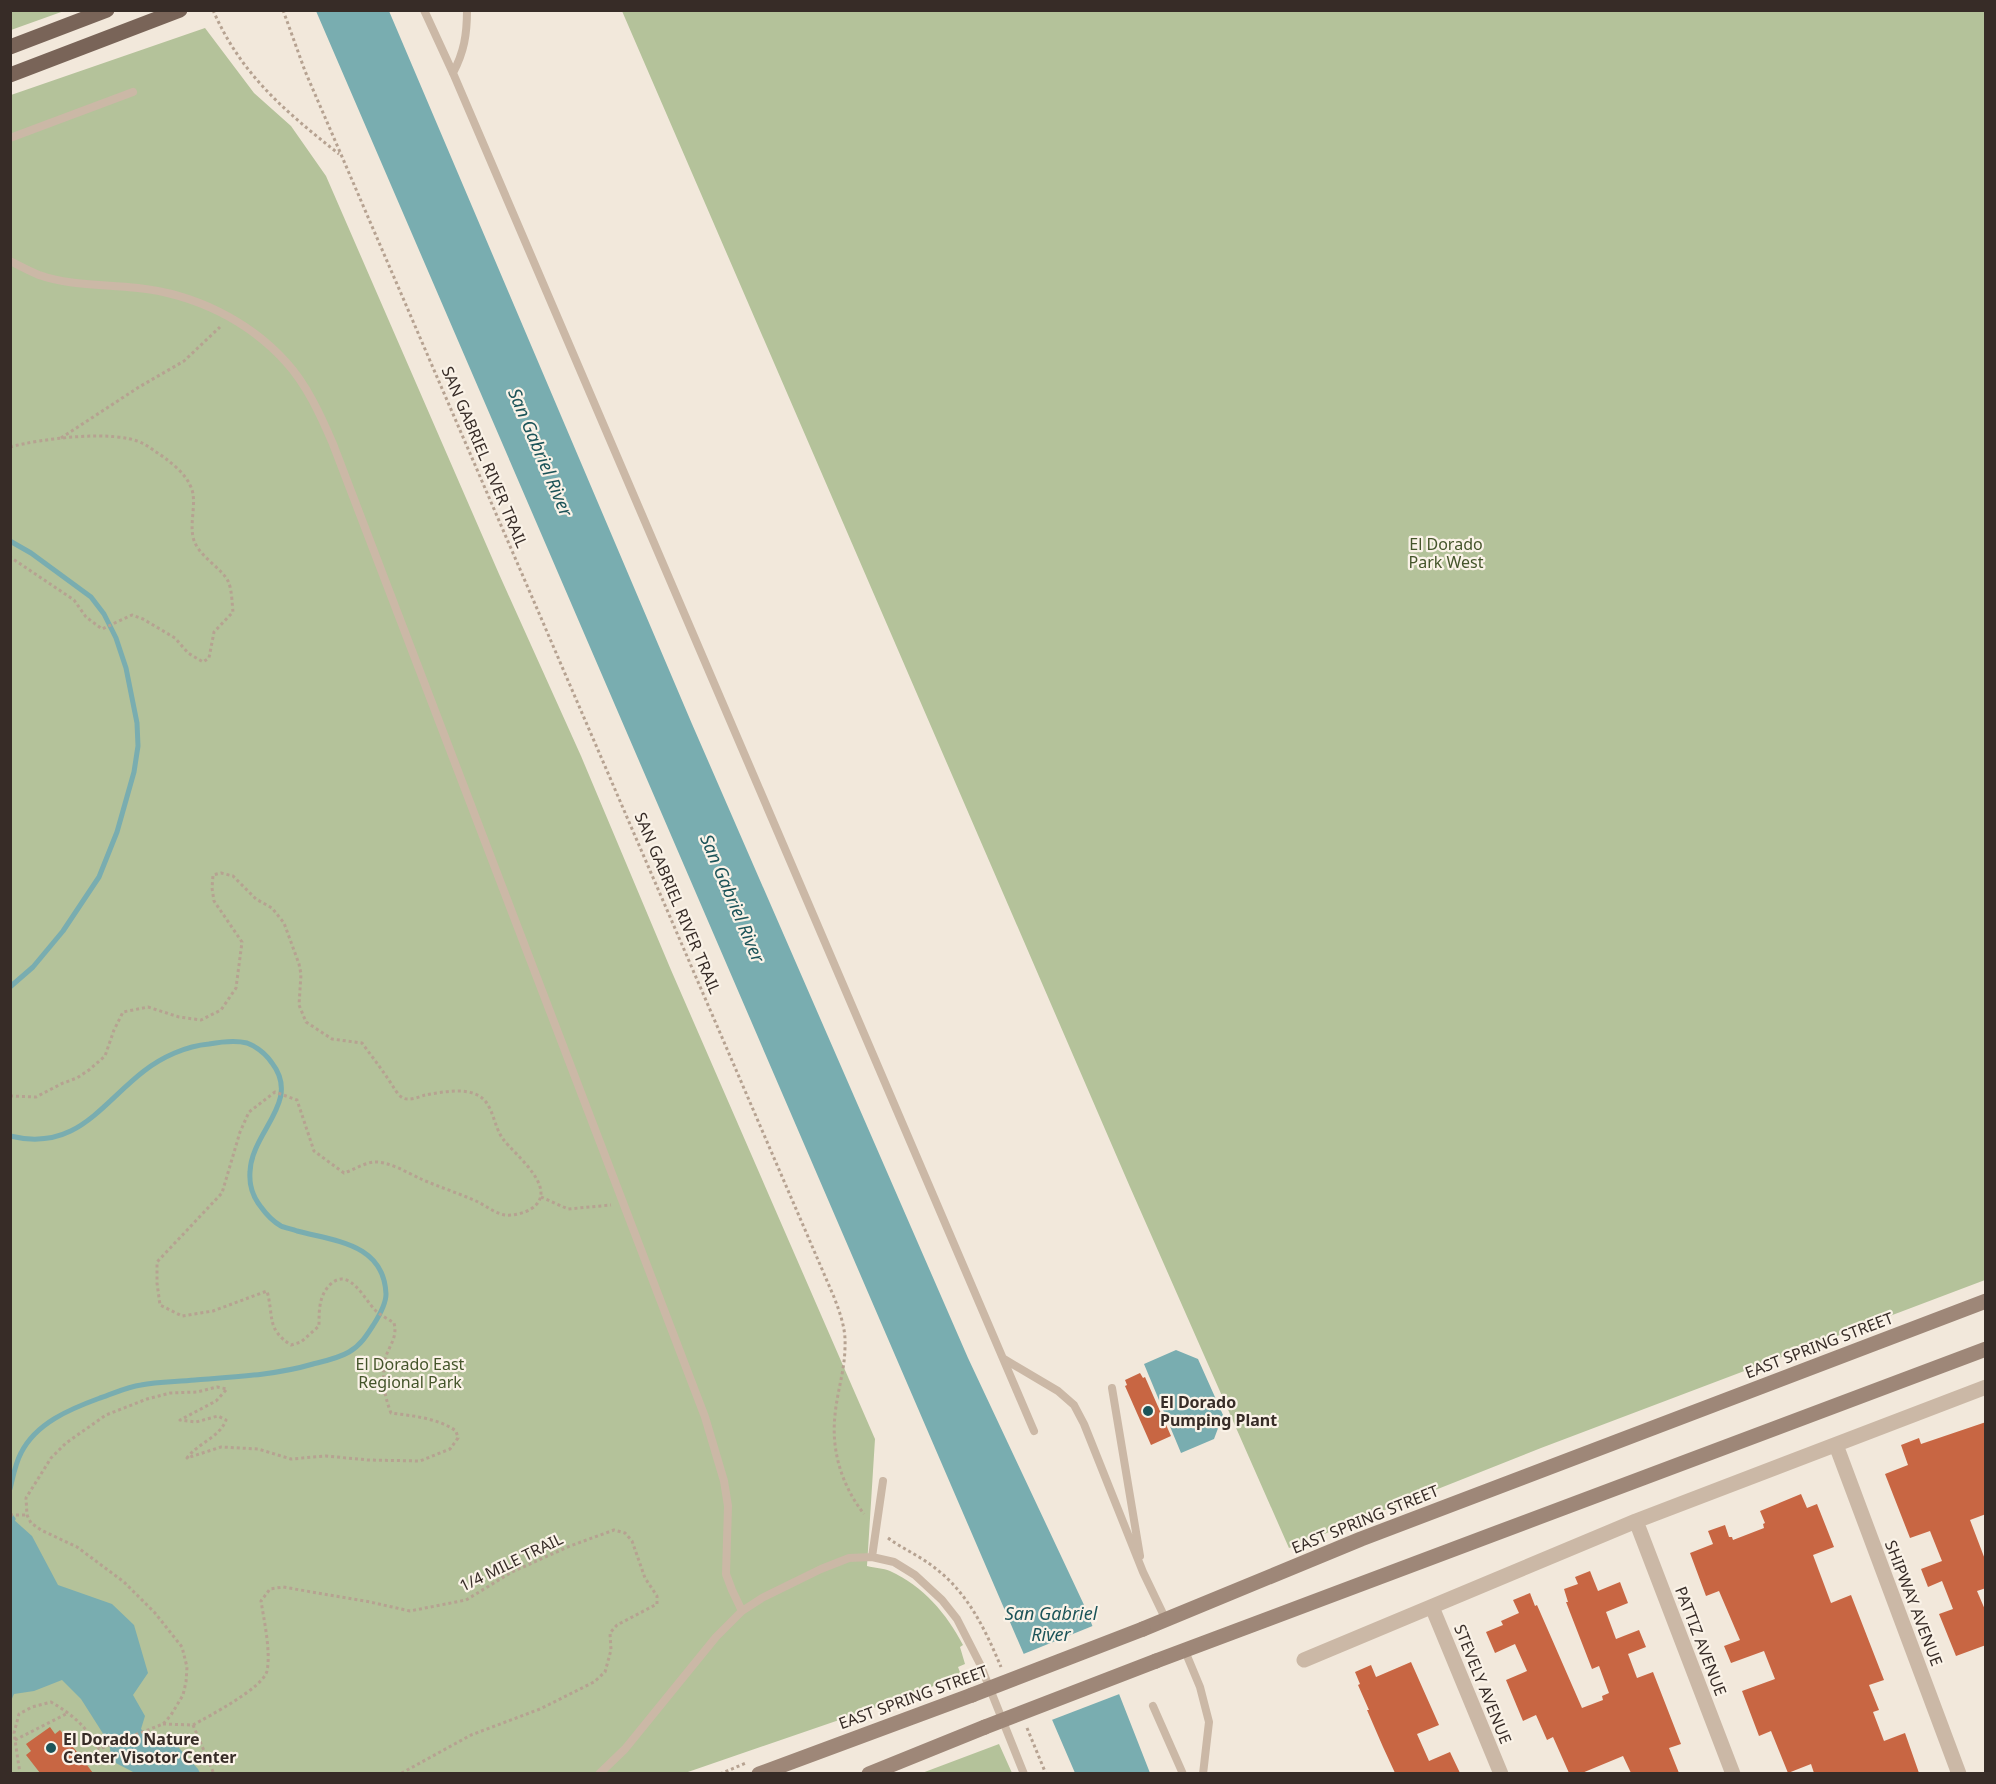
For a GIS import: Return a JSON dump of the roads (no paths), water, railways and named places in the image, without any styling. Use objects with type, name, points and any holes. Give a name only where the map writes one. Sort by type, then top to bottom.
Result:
[{"type":"main road","points":[[10,47],[107,10]]},
{"type":"main road","points":[[10,75],[180,10]]},
{"type":"main road","name":"EAST SPRING STREET","points":[[759,1773],[972,1695],[1166,1620],[1361,1539],[1986,1301]]},
{"type":"main road","points":[[869,1773],[985,1726],[1986,1348]]},
{"type":"street","points":[[1304,1660],[1636,1521],[1986,1387]]},
{"type":"street","name":"SHIPWAY AVENUE","points":[[1836,1445],[1959,1773]]},
{"type":"street","name":"PATTIZ AVENUE","points":[[1636,1521],[1733,1773]]},
{"type":"street","name":"STEVELY AVENUE","points":[[1432,1607],[1501,1773]]},
{"type":"lane","points":[[424,10],[1034,1431]]},
{"type":"lane","points":[[453,73],[462,55],[467,29],[467,10]]},
{"type":"lane","points":[[10,138],[134,92]]},
{"type":"lane","points":[[10,261],[56,279],[168,292],[206,305],[230,318],[272,348],[287,363],[313,402],[324,423],[705,1417],[717,1455],[728,1506],[726,1574],[742,1611]]},
{"type":"lane","points":[[1004,1359],[1058,1391],[1074,1405],[1084,1424],[1143,1572],[1166,1620]]},
{"type":"lane","points":[[1112,1388],[1143,1572]]},
{"type":"lane","points":[[872,1557],[883,1482]]},
{"type":"lane","points":[[599,1773],[626,1749],[716,1637],[742,1611],[762,1598],[820,1569],[849,1558],[872,1557],[894,1562],[915,1575],[942,1600],[957,1619],[980,1664],[1024,1773]]},
{"type":"lane","points":[[1185,1651],[1200,1687],[1209,1722],[1203,1773]]},
{"type":"lane","points":[[1153,1706],[1183,1773]]},
{"type":"water","name":"San Gabriel River","points":[[316,11],[389,11],[692,724],[968,1358],[1085,1607],[1150,1773],[1075,1773]]},
{"type":"water","points":[[1176,1350],[1198,1359],[1223,1415],[1214,1439],[1181,1453],[1144,1364]]},
{"type":"water","points":[[13,1519],[32,1536],[58,1585],[112,1604],[134,1625],[148,1673],[133,1695],[145,1716],[141,1729],[146,1734],[170,1738],[200,1773],[135,1773],[112,1761],[109,1743],[81,1699],[62,1680],[34,1691],[14,1694],[11,1701],[10,1520]]},
{"type":"waterway","points":[[10,541],[31,553],[91,597],[104,614],[116,638],[126,668],[137,723],[138,746],[134,772],[117,832],[99,877],[63,931],[33,967],[10,987]]},
{"type":"waterway","points":[[10,1136],[33,1139],[53,1137],[70,1131],[100,1111],[128,1084],[166,1057],[200,1045],[228,1042],[247,1043],[261,1051],[272,1063],[280,1077],[281,1091],[273,1117],[252,1157],[250,1182],[256,1199],[263,1210],[281,1226],[341,1242],[367,1254],[383,1277],[386,1294],[380,1313],[363,1339],[353,1349],[336,1358],[270,1373],[135,1386],[66,1412],[45,1425],[27,1442],[17,1462],[10,1489]]},
{"type":"waterway","points":[[10,1515],[13,1519]]},
{"type":"place","name":"El Dorado Pumping Plant","points":[[1148,1411]]},
{"type":"place","name":"El Dorado Nature Center Visotor Center","points":[[51,1748]]},
{"type":"park label","name":"El Dorado Park West","points":[[1446,553]]},
{"type":"park label","name":"El Dorado East Regional Park","points":[[410,1373]]}]
